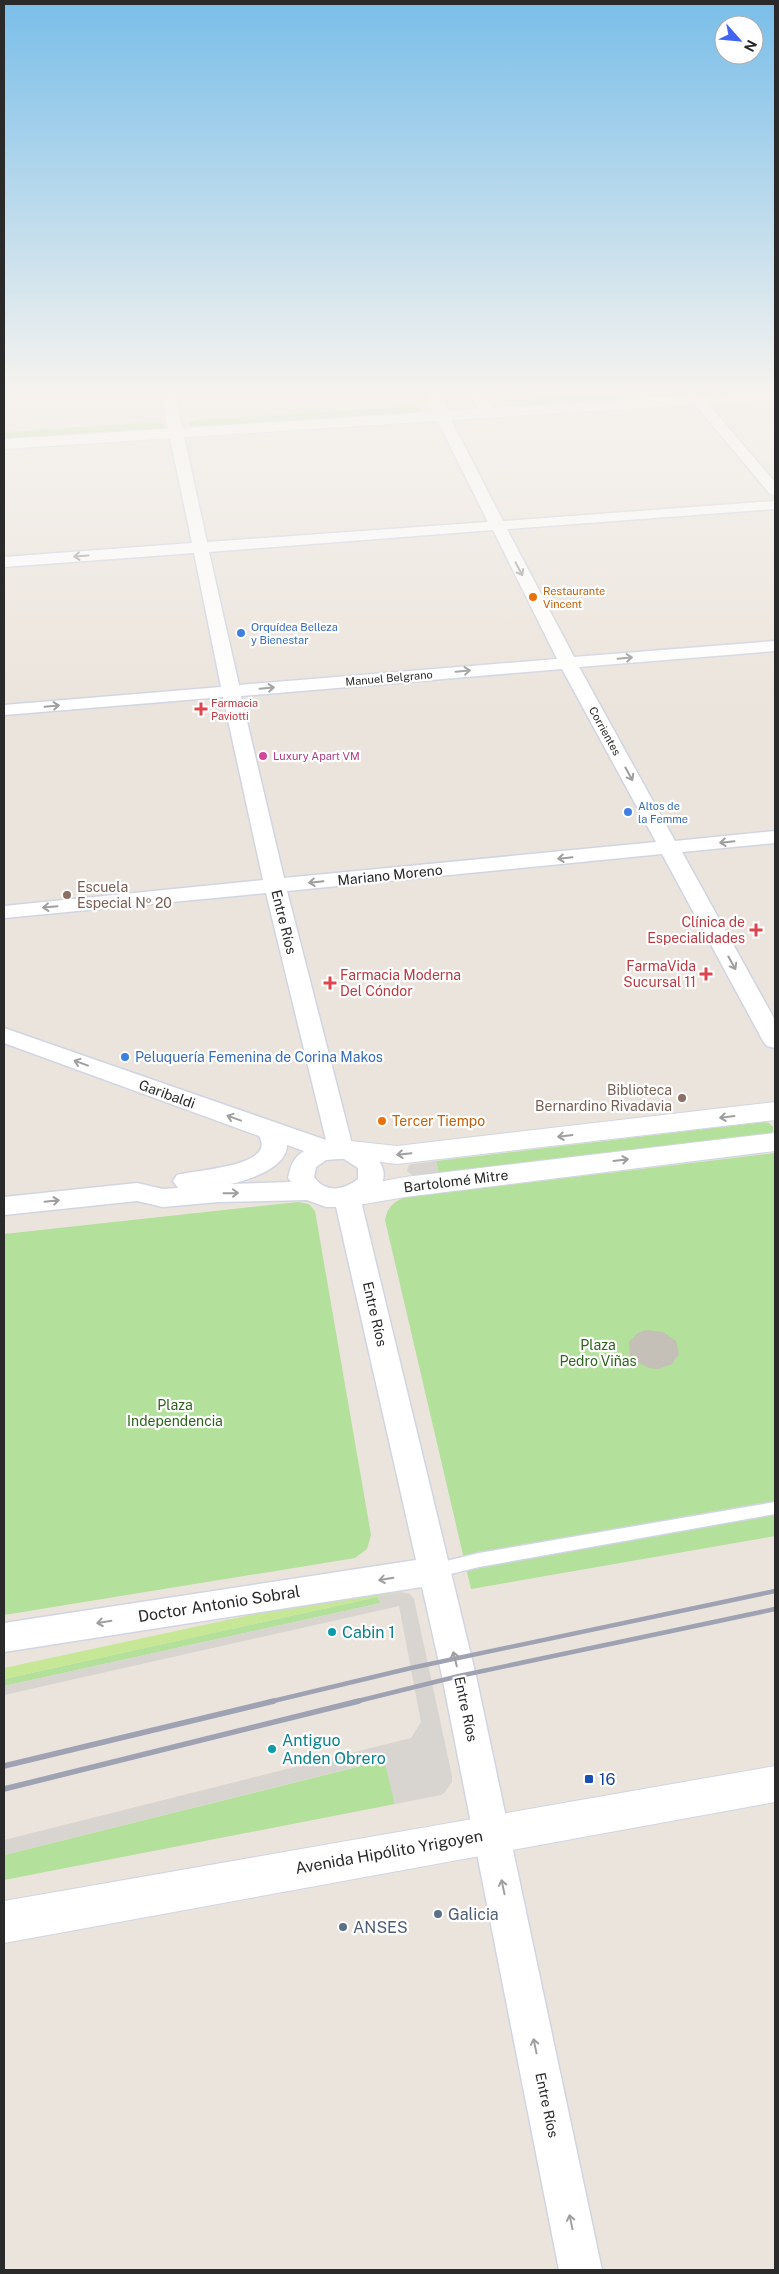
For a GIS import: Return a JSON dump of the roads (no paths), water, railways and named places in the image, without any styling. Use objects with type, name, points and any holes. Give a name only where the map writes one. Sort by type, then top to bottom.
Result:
[{"type":"main road","points":[[336,1150],[397,1155],[775,1111]]},
{"type":"main road","name":"Bartolomé Mitre","points":[[347,1197],[405,1187],[775,1142]]},
{"type":"main road","name":"Avenida Hipólito Yrigoyen","points":[[4,1922],[775,1784]]},
{"type":"street","name":"Entre Ríos","points":[[190,497],[231,691],[336,1150]]},
{"type":"street","name":"Corrientes","points":[[483,497],[568,663],[775,1041]]},
{"type":"street","points":[[4,562],[775,505]]},
{"type":"street","name":"Manuel Belgrano","points":[[4,710],[775,646]]},
{"type":"street","name":"Mariano Moreno","points":[[4,912],[775,837]]},
{"type":"street","name":"Garibaldi","points":[[4,1035],[268,1130],[336,1150]]},
{"type":"street","name":"Bartolomé Mitre","points":[[4,1206],[137,1192],[163,1184],[218,1176],[256,1167],[265,1161],[274,1149],[274,1140],[268,1130]]},
{"type":"street","points":[[310,1192],[301,1178],[304,1163],[320,1152],[336,1150],[360,1154],[367,1160],[372,1170],[372,1178],[364,1190],[347,1197]]},
{"type":"street","name":"Bartolomé Mitre","points":[[137,1192],[163,1198],[218,1194],[310,1192],[326,1198],[347,1197]]},
{"type":"street","name":"Entre Ríos","points":[[347,1197],[459,1676],[581,2270]]},
{"type":"street","name":"Doctor Antonio Sobral","points":[[4,1638],[434,1571]]},
{"type":"lane","points":[[434,1571],[479,1560],[775,1508]]},
{"type":"railway","points":[[269,1702],[411,1668],[775,1591]]},
{"type":"railway","points":[[354,1702],[459,1676],[775,1609]]},
{"type":"railway","points":[[4,1766],[274,1701]]},
{"type":"railway","points":[[4,1789],[359,1701]]},
{"type":"place","name":"Restaurante Vincent","points":[[533,597]]},
{"type":"place","name":"Orquídea Belleza y Bienestar","points":[[241,633]]},
{"type":"place","name":"Farmacia Paviotti","points":[[201,709]]},
{"type":"place","name":"Luxury Apart VM","points":[[263,756]]},
{"type":"place","name":"Altos de la Femme","points":[[628,812]]},
{"type":"place","name":"Escuela Especial Nº 20","points":[[67,895]]},
{"type":"place","name":"Clínica de Especialidades","points":[[756,930]]},
{"type":"place","name":"FarmaVida Sucursal 11","points":[[706,974]]},
{"type":"place","name":"Farmacia Moderna Del Cóndor","points":[[330,983]]},
{"type":"place","name":"Peluquería Femenina de Corina Makos","points":[[125,1057]]},
{"type":"place","name":"Biblioteca Bernardino Rivadavia","points":[[682,1098]]},
{"type":"place","name":"Tercer Tiempo","points":[[382,1121]]},
{"type":"place","name":"Cabin 1","points":[[332,1632]]},
{"type":"place","name":"Antiguo Anden Obrero","points":[[272,1749]]},
{"type":"place","name":"16","points":[[589,1779]]},
{"type":"place","name":"Galicia","points":[[438,1914]]},
{"type":"place","name":"ANSES","points":[[343,1927]]},
{"type":"park label","name":"Plaza Pedro Viñas","points":[[598,1354]]},
{"type":"park label","name":"Plaza Independencia","points":[[175,1414]]}]
